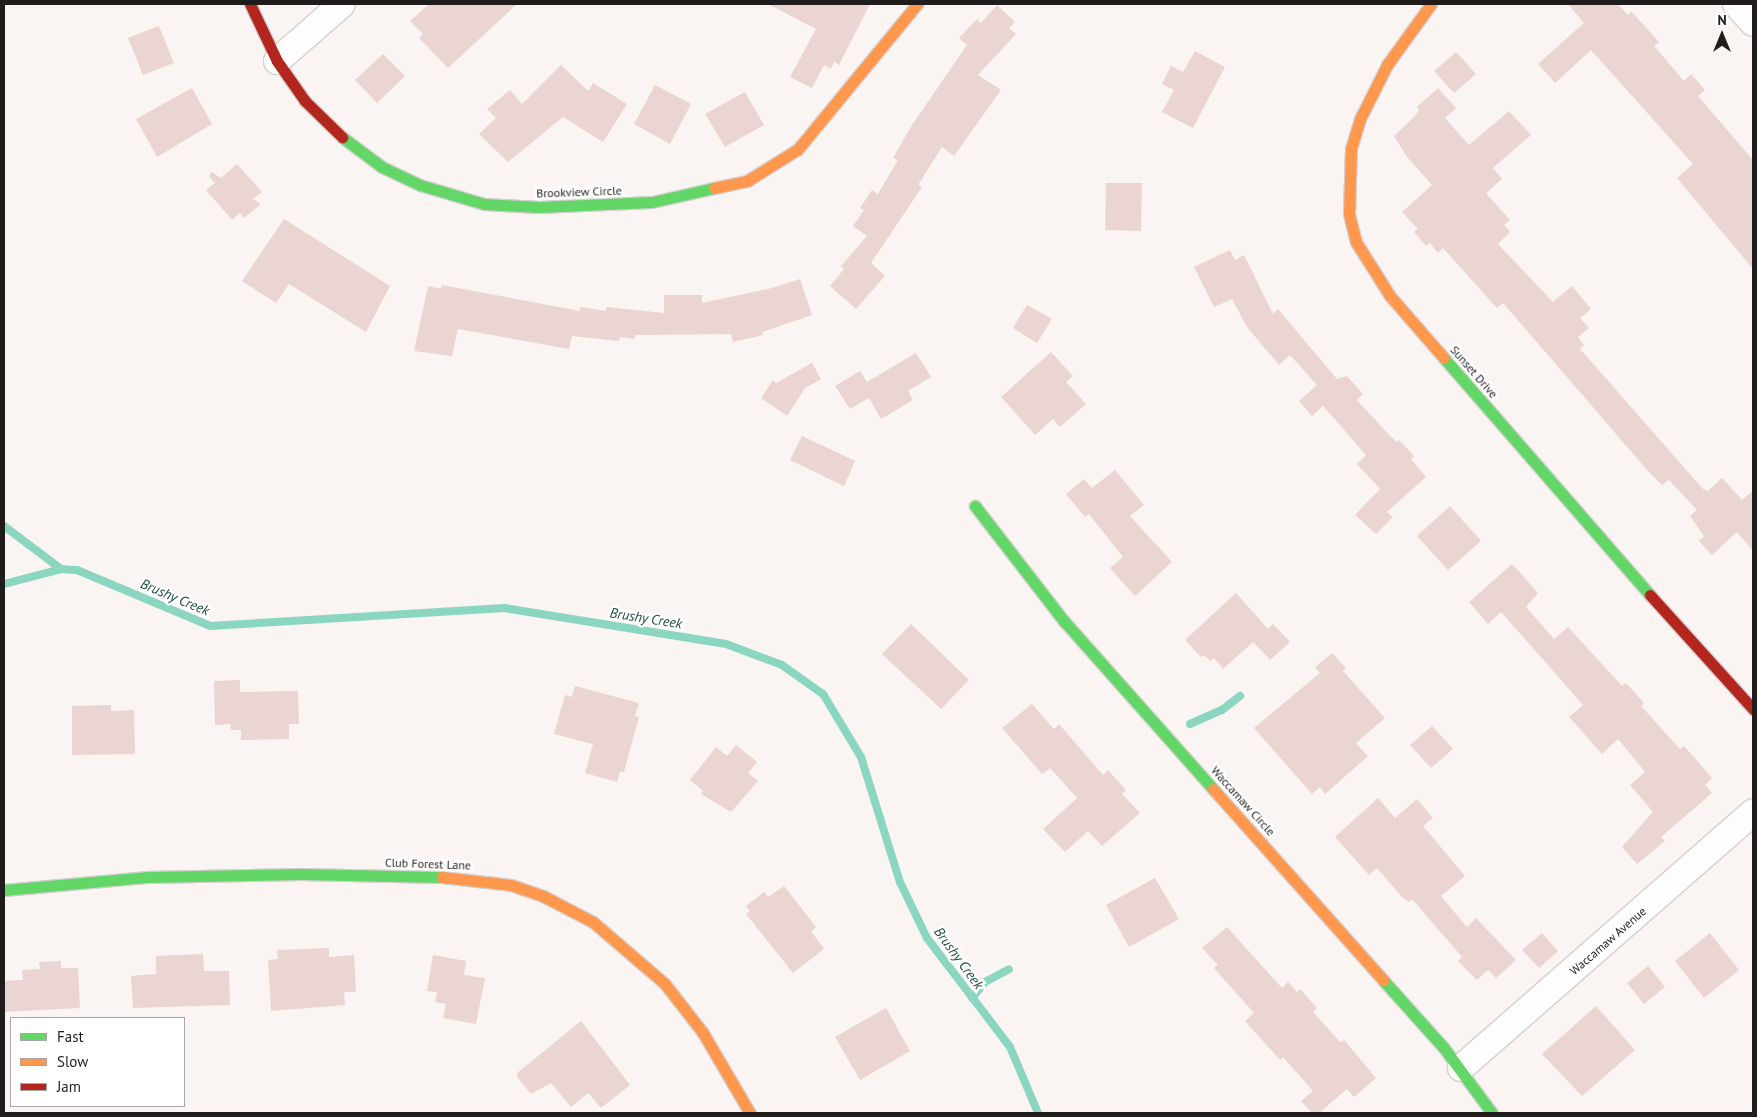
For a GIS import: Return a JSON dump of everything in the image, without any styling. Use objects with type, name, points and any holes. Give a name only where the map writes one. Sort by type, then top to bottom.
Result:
[{"type":"street","name":"Brookview Circle","points":[[250,4],[277,61],[305,101],[339,135],[382,167],[420,185],[484,204],[539,207],[652,202],[747,181],[774,166],[798,149],[917,4]]},
{"type":"street","points":[[277,61],[342,4]]},
{"type":"street","name":"Sunset Drive","points":[[1430,4],[1387,65],[1360,119],[1351,149],[1349,214],[1356,242],[1390,296],[1620,562],[1753,708]]},
{"type":"street","points":[[1736,4],[1753,23]]},
{"type":"street","name":"Waccamaw Circle","points":[[975,506],[1064,621],[1461,1068],[1492,1113]]},
{"type":"street","name":"Waccamaw Avenue","points":[[1461,1068],[1753,812]]},
{"type":"street","name":"Club Forest Lane","points":[[4,890],[148,877],[300,874],[439,877],[511,885],[543,896],[593,922],[665,984],[703,1033],[750,1113]]},
{"type":"building","points":[[429,4],[517,4],[448,68],[419,38],[423,34],[410,21]]},
{"type":"building","points":[[768,4],[870,4],[839,65],[834,62],[831,69],[824,65],[812,88],[790,77],[816,29]]},
{"type":"building","points":[[1568,4],[1618,4],[1628,15],[1631,11],[1659,42],[1654,46],[1684,81],[1691,74],[1705,90],[1698,96],[1753,160],[1753,269],[1677,178],[1693,164],[1591,50],[1555,83],[1538,64],[1584,23]]},
{"type":"building","points":[[997,5],[1015,22],[1009,28],[1016,34],[978,75],[1001,90],[954,156],[942,147],[918,185],[922,187],[871,263],[885,276],[856,309],[830,286],[844,269],[841,266],[867,236],[853,226],[864,210],[860,208],[872,190],[878,194],[898,160],[893,158],[912,125],[967,45],[959,38],[977,19],[981,23]]},
{"type":"building","points":[[159,26],[174,63],[143,75],[128,38]]},
{"type":"building","points":[[1195,51],[1225,67],[1193,128],[1162,112],[1174,90],[1162,84],[1171,66],[1183,72]]},
{"type":"building","points":[[1456,52],[1476,74],[1454,93],[1434,71]]},
{"type":"building","points":[[383,54],[405,76],[377,103],[355,80]]},
{"type":"building","points":[[561,65],[588,91],[593,83],[627,104],[603,142],[563,117],[508,162],[479,134],[496,118],[487,109],[510,90],[522,104]]},
{"type":"building","points":[[655,85],[691,104],[670,144],[634,124]]},
{"type":"building","points":[[192,88],[212,124],[157,157],[136,119]]},
{"type":"building","points":[[1438,88],[1456,108],[1445,118],[1469,145],[1509,111],[1531,135],[1493,168],[1502,179],[1486,193],[1510,220],[1504,225],[1510,232],[1498,244],[1553,302],[1572,286],[1591,309],[1580,318],[1589,328],[1578,337],[1584,345],[1580,349],[1703,489],[1708,491],[1722,478],[1742,500],[1753,491],[1753,551],[1737,532],[1712,555],[1699,541],[1704,536],[1690,516],[1697,510],[1669,480],[1662,485],[1648,471],[1503,303],[1497,308],[1443,248],[1438,253],[1430,243],[1426,246],[1414,232],[1418,229],[1402,212],[1432,185],[1407,157],[1394,136],[1415,116],[1419,110],[1417,107]]},
{"type":"building","points":[[745,92],[764,125],[725,147],[705,114]]},
{"type":"building","points":[[237,164],[262,192],[253,199],[261,204],[244,218],[240,213],[232,220],[206,190],[215,183],[209,176],[212,172],[221,178]]},
{"type":"building","points":[[1106,183],[1142,183],[1141,231],[1105,230]]},
{"type":"building","points":[[284,219],[390,286],[366,332],[289,284],[276,303],[242,281]]},
{"type":"building","points":[[1230,250],[1235,260],[1244,255],[1273,314],[1278,309],[1337,379],[1347,376],[1363,394],[1357,400],[1389,435],[1397,442],[1399,440],[1414,456],[1411,459],[1426,477],[1387,512],[1393,517],[1376,534],[1355,515],[1380,489],[1357,464],[1366,455],[1323,406],[1312,416],[1299,401],[1317,385],[1290,355],[1279,365],[1247,327],[1232,299],[1214,307],[1194,267]]},
{"type":"building","points":[[800,279],[812,315],[762,332],[763,335],[733,342],[731,334],[635,335],[635,339],[620,337],[619,341],[572,336],[569,349],[458,329],[452,356],[414,351],[428,286],[441,289],[442,285],[580,311],[580,307],[606,311],[606,307],[664,313],[664,295],[702,295],[702,303],[772,288]]},
{"type":"building","points":[[1027,305],[1052,319],[1037,343],[1013,328]]},
{"type":"building","points":[[1051,352],[1073,376],[1066,382],[1086,404],[1060,427],[1053,419],[1035,435],[1001,397]]},
{"type":"building","points":[[916,353],[931,377],[908,391],[913,400],[881,419],[869,398],[850,409],[835,386],[860,371],[867,382]]},
{"type":"building","points":[[812,363],[821,379],[805,388],[787,416],[761,398],[773,380],[776,383]]},
{"type":"building","points":[[802,436],[855,461],[844,486],[790,460]]},
{"type":"building","points":[[1115,470],[1144,505],[1130,516],[1172,562],[1135,596],[1110,568],[1123,557],[1089,514],[1085,517],[1066,494],[1084,479],[1092,488]]},
{"type":"building","points":[[1450,506],[1481,541],[1448,570],[1417,536]]},
{"type":"building","points":[[1512,564],[1538,593],[1526,607],[1554,639],[1568,627],[1622,686],[1626,683],[1644,703],[1641,706],[1680,749],[1684,746],[1712,778],[1705,785],[1712,793],[1661,837],[1665,841],[1637,864],[1622,847],[1653,812],[1630,785],[1645,772],[1618,739],[1602,754],[1569,717],[1583,705],[1501,612],[1488,624],[1469,602]]},
{"type":"building","points":[[1236,593],[1268,629],[1273,624],[1290,642],[1270,660],[1253,642],[1223,669],[1214,658],[1210,661],[1204,655],[1201,657],[1185,640]]},
{"type":"building","points":[[911,624],[969,680],[941,709],[882,654]]},
{"type":"building","points":[[1332,653],[1346,668],[1343,671],[1385,718],[1356,743],[1368,756],[1325,794],[1320,787],[1312,794],[1254,728],[1320,673],[1315,667]]},
{"type":"building","points":[[240,680],[240,692],[298,691],[299,724],[289,724],[289,739],[241,740],[241,730],[231,730],[230,724],[215,725],[214,681]]},
{"type":"building","points":[[575,686],[639,703],[635,716],[639,717],[624,772],[620,771],[617,782],[585,773],[593,744],[554,734],[565,695],[572,697]]},
{"type":"building","points":[[1032,704],[1054,729],[1059,724],[1103,775],[1108,770],[1126,790],[1122,794],[1140,813],[1102,846],[1088,831],[1065,852],[1043,829],[1077,798],[1050,768],[1042,774],[1002,728]]},
{"type":"building","points":[[111,705],[111,711],[134,710],[135,754],[72,755],[72,706]]},
{"type":"building","points":[[1432,726],[1453,749],[1431,768],[1410,745]]},
{"type":"building","points":[[736,745],[757,762],[748,773],[758,781],[731,812],[701,794],[703,791],[690,780],[716,747],[727,756]]},
{"type":"building","points":[[1378,798],[1395,818],[1417,799],[1433,818],[1423,826],[1465,876],[1441,896],[1467,927],[1476,918],[1516,960],[1496,978],[1488,970],[1477,980],[1458,961],[1462,957],[1412,899],[1409,902],[1403,898],[1377,868],[1369,875],[1335,837]]},
{"type":"building","points":[[1155,878],[1179,919],[1129,947],[1106,905]]},
{"type":"building","points":[[784,886],[816,927],[811,931],[824,949],[793,973],[746,914],[750,911],[746,906],[764,892],[768,897]]},
{"type":"building","points":[[1227,927],[1282,988],[1288,982],[1297,992],[1300,989],[1317,1008],[1313,1012],[1340,1042],[1344,1040],[1376,1078],[1354,1097],[1347,1089],[1319,1113],[1312,1113],[1301,1101],[1313,1091],[1283,1057],[1280,1060],[1245,1021],[1254,1013],[1214,968],[1218,965],[1202,948]]},
{"type":"building","points":[[1542,933],[1558,951],[1539,968],[1522,950]]},
{"type":"building","points":[[1710,933],[1739,970],[1704,998],[1675,961]]},
{"type":"building","points":[[329,948],[329,957],[354,955],[356,992],[344,992],[345,1005],[271,1011],[268,960],[278,959],[277,950]]},
{"type":"building","points":[[203,954],[204,971],[229,971],[230,1005],[133,1008],[131,976],[156,974],[156,956]]},
{"type":"building","points":[[433,955],[466,961],[464,975],[485,978],[476,1024],[443,1018],[446,1004],[435,1002],[437,992],[427,991]]},
{"type":"building","points":[[61,961],[61,968],[78,968],[80,1008],[4,1012],[4,981],[23,980],[22,970],[40,969],[39,962]]},
{"type":"building","points":[[1648,966],[1665,987],[1644,1004],[1627,983]]},
{"type":"building","points":[[1596,1006],[1635,1050],[1582,1096],[1542,1054]]},
{"type":"building","points":[[886,1008],[910,1051],[860,1080],[835,1037]]},
{"type":"building","points":[[581,1021],[630,1085],[601,1108],[588,1093],[571,1107],[551,1083],[531,1094],[517,1077],[517,1073]]},
{"type":"waterway","name":"Brushy Creek","points":[[4,526],[61,569],[77,570],[210,626],[504,608],[726,644],[782,665],[823,694],[861,757],[900,882],[927,938],[1010,1047],[1038,1113]]},
{"type":"waterway","points":[[4,584],[61,569]]},
{"type":"waterway","points":[[1190,724],[1222,710],[1240,696]]},
{"type":"waterway","points":[[972,998],[985,982],[1009,969]]},
{"type":"traffic: fast","points":[[342,137],[382,167],[420,185],[484,204],[539,207],[652,202],[714,188]]},
{"type":"traffic: fast","points":[[1444,358],[1650,595]]},
{"type":"traffic: fast","points":[[975,506],[1064,621],[1213,789]]},
{"type":"traffic: fast","points":[[4,890],[148,877],[300,874],[442,877]]},
{"type":"traffic: fast","points":[[1383,980],[1444,1048],[1492,1113]]},
{"type":"traffic: slow","points":[[714,188],[747,181],[798,149],[917,4]]},
{"type":"traffic: slow","points":[[1431,4],[1387,65],[1360,119],[1351,149],[1349,214],[1356,242],[1390,296],[1444,358]]},
{"type":"traffic: slow","points":[[1213,789],[1383,980]]},
{"type":"traffic: slow","points":[[442,877],[511,885],[543,896],[593,922],[665,984],[703,1033],[750,1113]]},
{"type":"traffic: jam","points":[[250,4],[277,61],[305,101],[342,137]]},
{"type":"traffic: jam","points":[[1650,595],[1753,709]]}]
